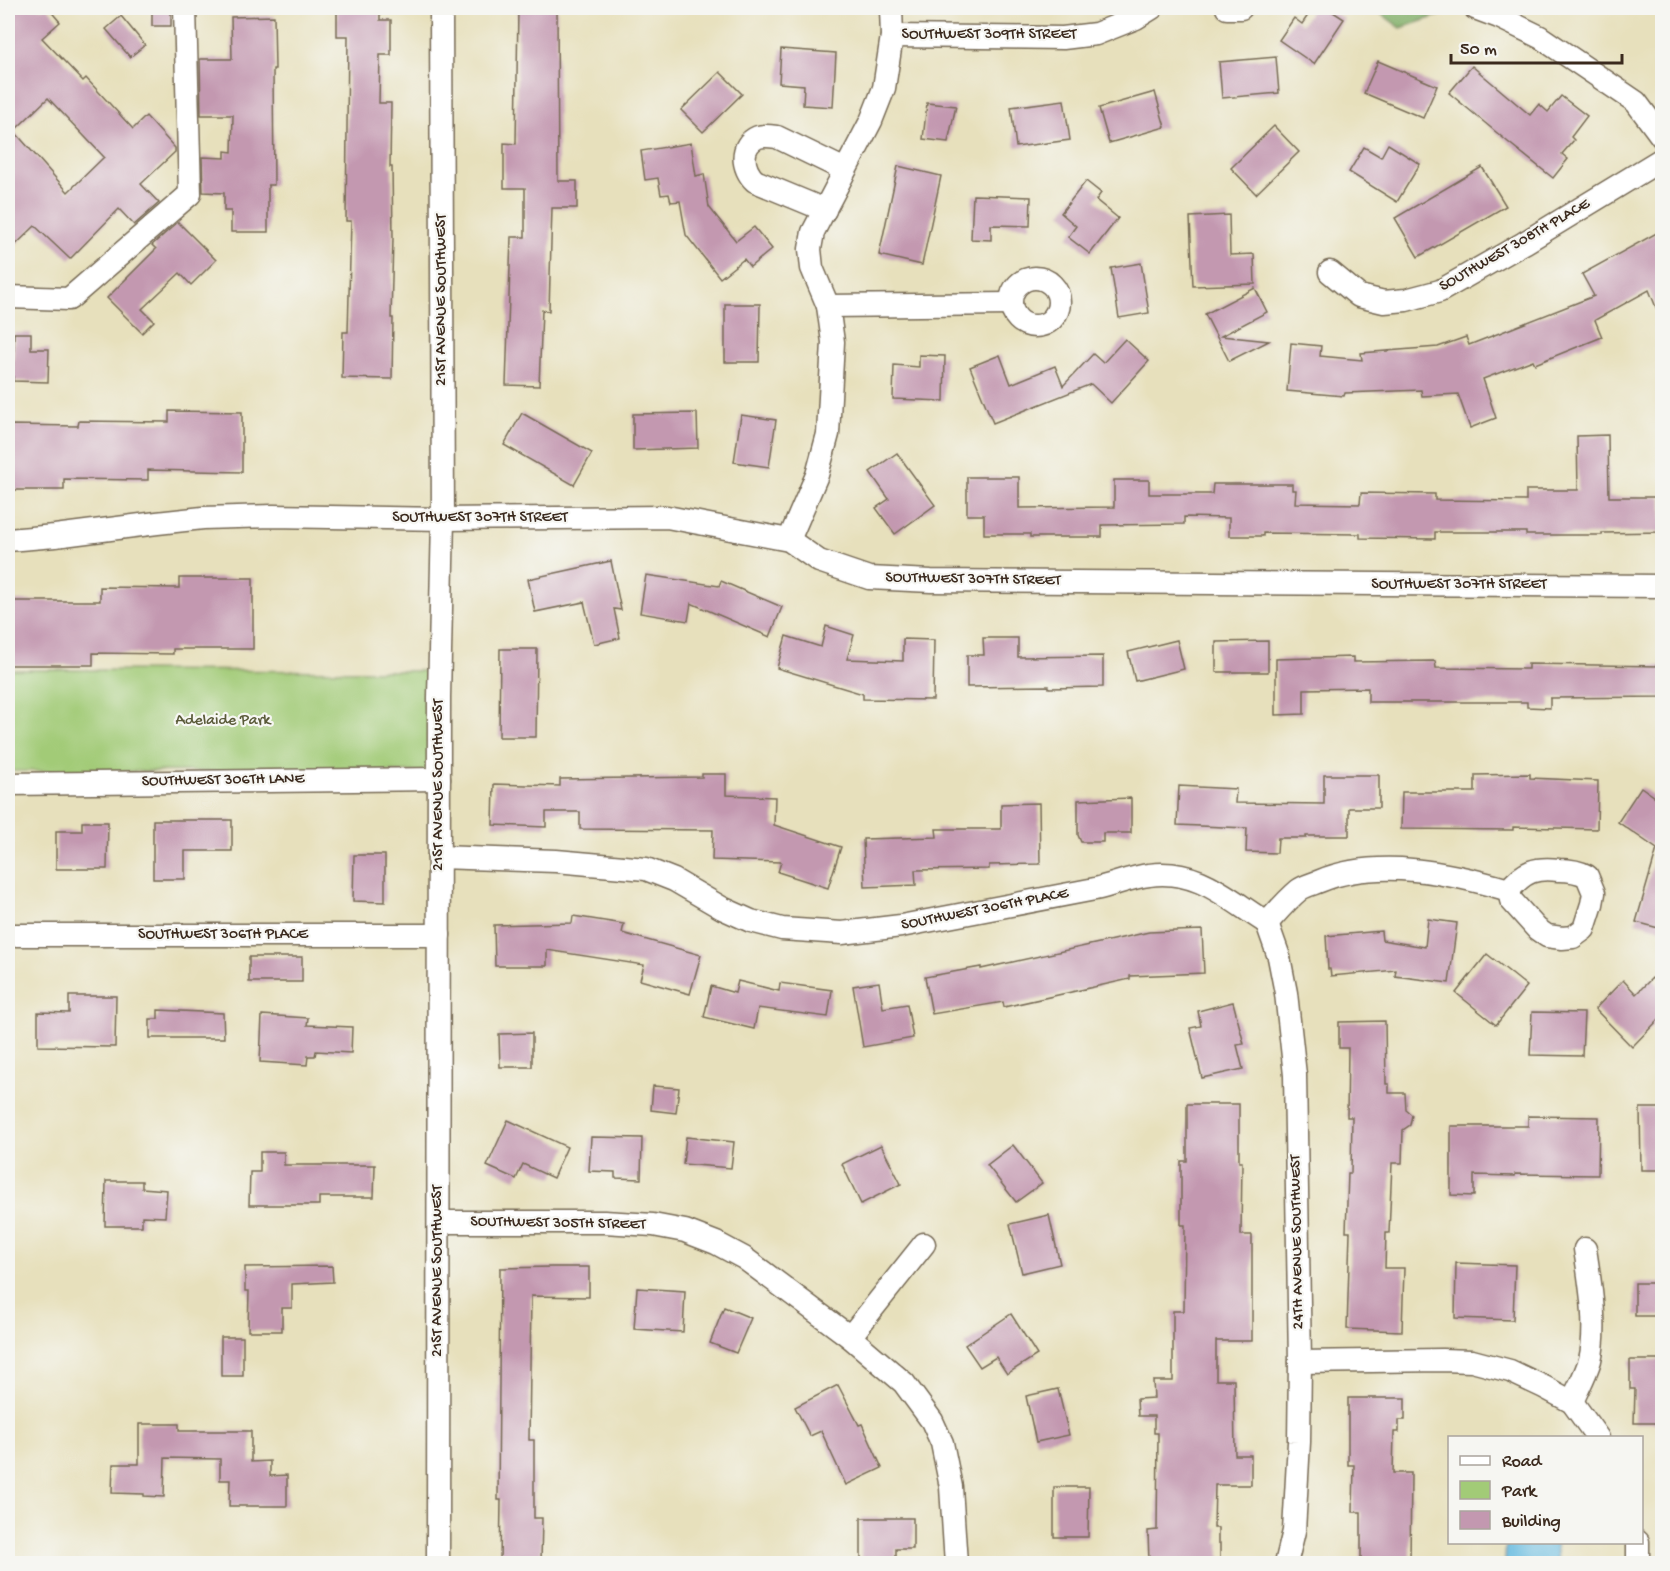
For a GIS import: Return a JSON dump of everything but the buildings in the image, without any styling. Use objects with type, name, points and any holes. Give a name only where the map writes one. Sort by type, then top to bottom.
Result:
[{"type":"street","points":[[9,295],[69,299],[190,194],[184,8]]},
{"type":"street","name":"21ST AVENUE SOUTHWEST","points":[[438,1563],[439,688],[443,519],[441,8]]},
{"type":"street","points":[[789,540],[817,476],[828,434],[833,342],[828,306],[812,268],[810,249],[813,232],[871,121],[885,88],[892,36],[891,8]]},
{"type":"street","name":"SOUTHWEST 309TH STREET","points":[[892,36],[1063,38],[1096,34],[1136,18],[1152,8]]},
{"type":"street","points":[[1227,8],[1241,8]]},
{"type":"street","points":[[1475,8],[1540,37],[1636,102],[1662,137]]},
{"type":"street","points":[[825,210],[755,181],[749,176],[744,162],[744,153],[748,145],[756,138],[766,135],[777,137],[845,170]]},
{"type":"street","name":"SOUTHWEST 308TH PLACE","points":[[1330,272],[1359,296],[1384,302],[1406,300],[1440,291],[1662,159]]},
{"type":"street","points":[[828,306],[1011,304]]},
{"type":"street","name":"SOUTHWEST 307TH STREET","points":[[8,540],[202,518],[273,516],[443,519],[667,517],[789,540],[819,561],[869,578],[943,581],[1662,586]]},
{"type":"street","name":"SOUTHWEST 306TH LANE","points":[[8,784],[439,779]]},
{"type":"street","name":"SOUTHWEST 306TH PLACE","points":[[439,857],[556,861],[646,869],[674,880],[722,908],[751,921],[782,930],[842,933],[901,926],[1115,885],[1132,878],[1165,873],[1182,875],[1203,882],[1267,923]]},
{"type":"street","points":[[1267,923],[1300,889],[1331,876],[1364,870],[1396,869],[1433,872],[1509,890]]},
{"type":"street","name":"24TH AVENUE SOUTHWEST","points":[[1267,923],[1279,957],[1286,993],[1295,1075],[1300,1362],[1296,1504],[1294,1531],[1286,1563]]},
{"type":"street","name":"SOUTHWEST 306TH PLACE","points":[[8,935],[439,935]]},
{"type":"street","name":"SOUTHWEST 305TH STREET","points":[[439,1222],[604,1222],[653,1226],[685,1231],[716,1243],[744,1258],[850,1337],[904,1383],[932,1422],[938,1432],[947,1462],[956,1563]]},
{"type":"street","points":[[850,1337],[924,1244]]},
{"type":"street","points":[[1572,1402],[1589,1363],[1592,1348],[1592,1295],[1585,1249]]},
{"type":"street","points":[[1300,1362],[1472,1361],[1510,1371],[1572,1402],[1598,1436]]},
{"type":"street","points":[[1638,1544],[1638,1563]]},
{"type":"green space","points":[[1373,8],[1461,8],[1401,28]]},
{"type":"green space","name":"Adelaide Park","points":[[8,670],[439,671],[439,772],[8,771]]},
{"type":"water","points":[[1506,1544],[1556,1544],[1558,1563],[1505,1563]]}]
